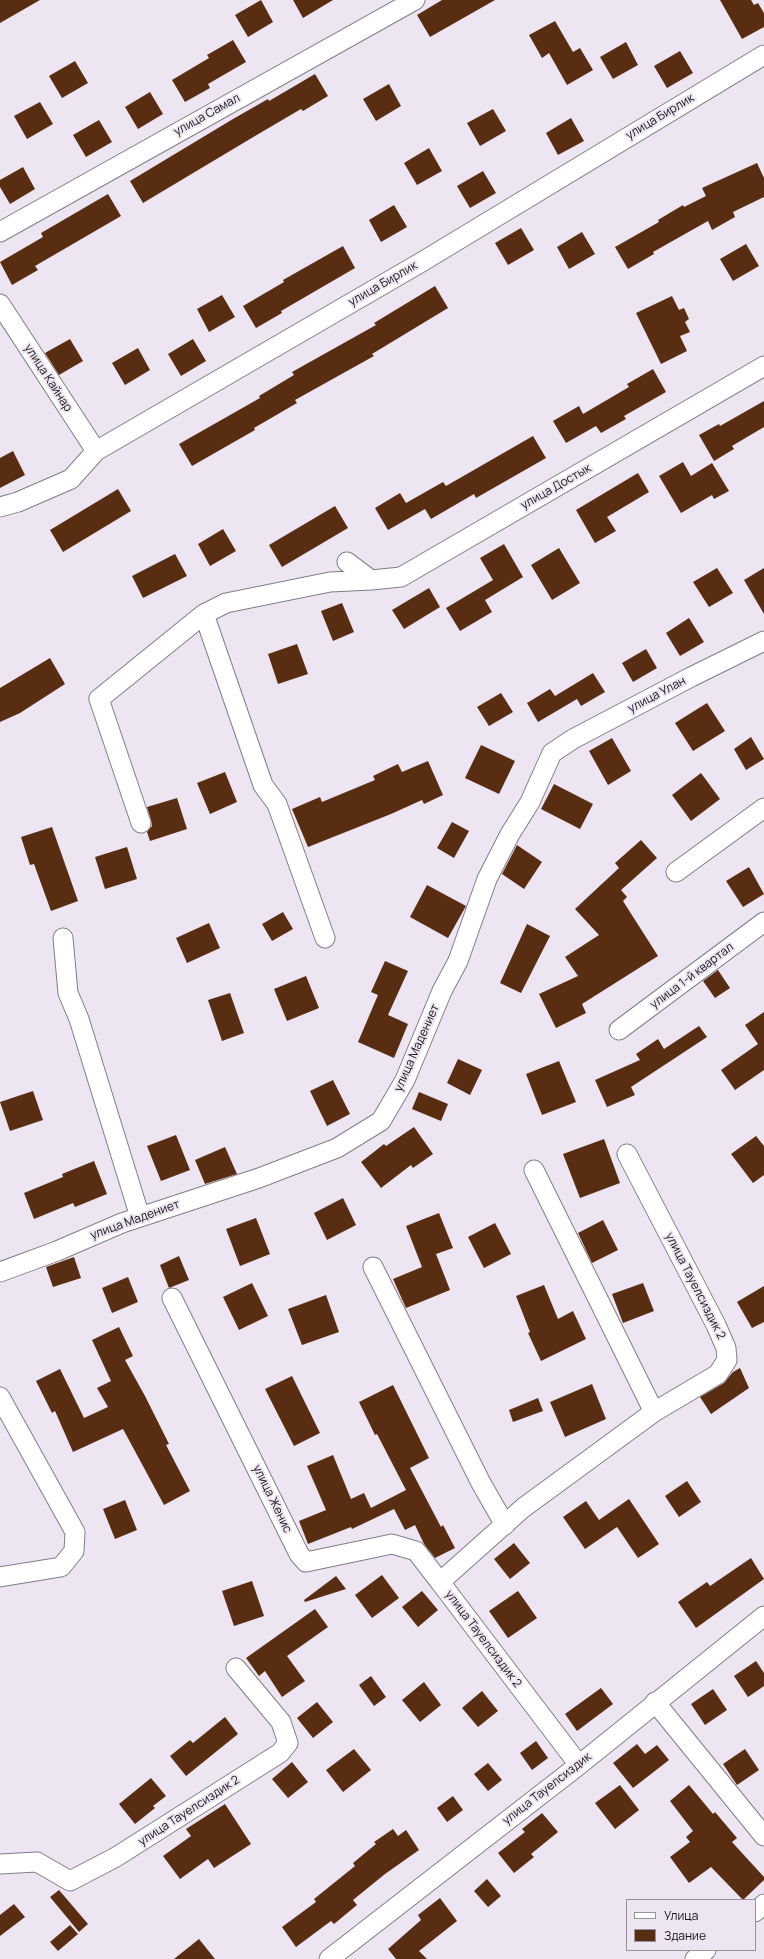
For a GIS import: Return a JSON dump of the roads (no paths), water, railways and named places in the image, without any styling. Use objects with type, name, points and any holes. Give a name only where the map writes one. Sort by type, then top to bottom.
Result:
[{"type":"street","name":"улица Самал","points":[[0,232],[415,0]]},
{"type":"street","name":"улица Бирлик","points":[[0,506],[18,502],[71,479],[96,451],[420,263],[764,55]]},
{"type":"street","name":"улица Кайнар","points":[[0,304],[96,451]]},
{"type":"street","name":"улица Достык","points":[[141,824],[99,699],[204,614],[226,603],[330,582],[401,577],[764,366]]},
{"type":"street","points":[[347,562],[371,580]]},
{"type":"street","points":[[204,614],[263,785],[277,804],[325,938]]},
{"type":"street","name":"улица Улан","points":[[552,752],[573,738],[764,641]]},
{"type":"street","name":"улица Мадениет","points":[[0,1272],[140,1217],[259,1178],[337,1148],[381,1122],[405,1080],[442,991],[458,961],[487,879],[510,834],[530,802],[552,752]]},
{"type":"street","points":[[676,872],[764,808]]},
{"type":"street","name":"улица 1-й квартал","points":[[619,1030],[764,922]]},
{"type":"street","points":[[63,938],[68,993],[79,1019],[140,1217]]},
{"type":"street","name":"улица Тауелсиздик 2","points":[[579,1765],[440,1582],[524,1508],[654,1412],[718,1374],[727,1360],[726,1348],[716,1325],[627,1154]]},
{"type":"street","points":[[534,1170],[654,1412]]},
{"type":"street","points":[[372,1267],[481,1483],[505,1525]]},
{"type":"street","name":"улица Женис","points":[[172,1298],[299,1554],[306,1562],[392,1544],[416,1551],[440,1582]]},
{"type":"street","points":[[0,1397],[75,1532],[74,1551],[61,1566],[0,1577]]},
{"type":"street","name":"улица Тауелсиздик","points":[[329,1959],[579,1765],[655,1702],[764,1616]]},
{"type":"street","name":"улица Тауелсиздик 2","points":[[0,1864],[37,1862],[70,1881],[116,1857],[280,1753],[288,1743],[281,1722],[236,1668]]},
{"type":"street","points":[[655,1702],[764,1836]]},
{"type":"street","points":[[756,1911],[764,1904]]},
{"type":"street","points":[[695,1959],[705,1951]]}]
